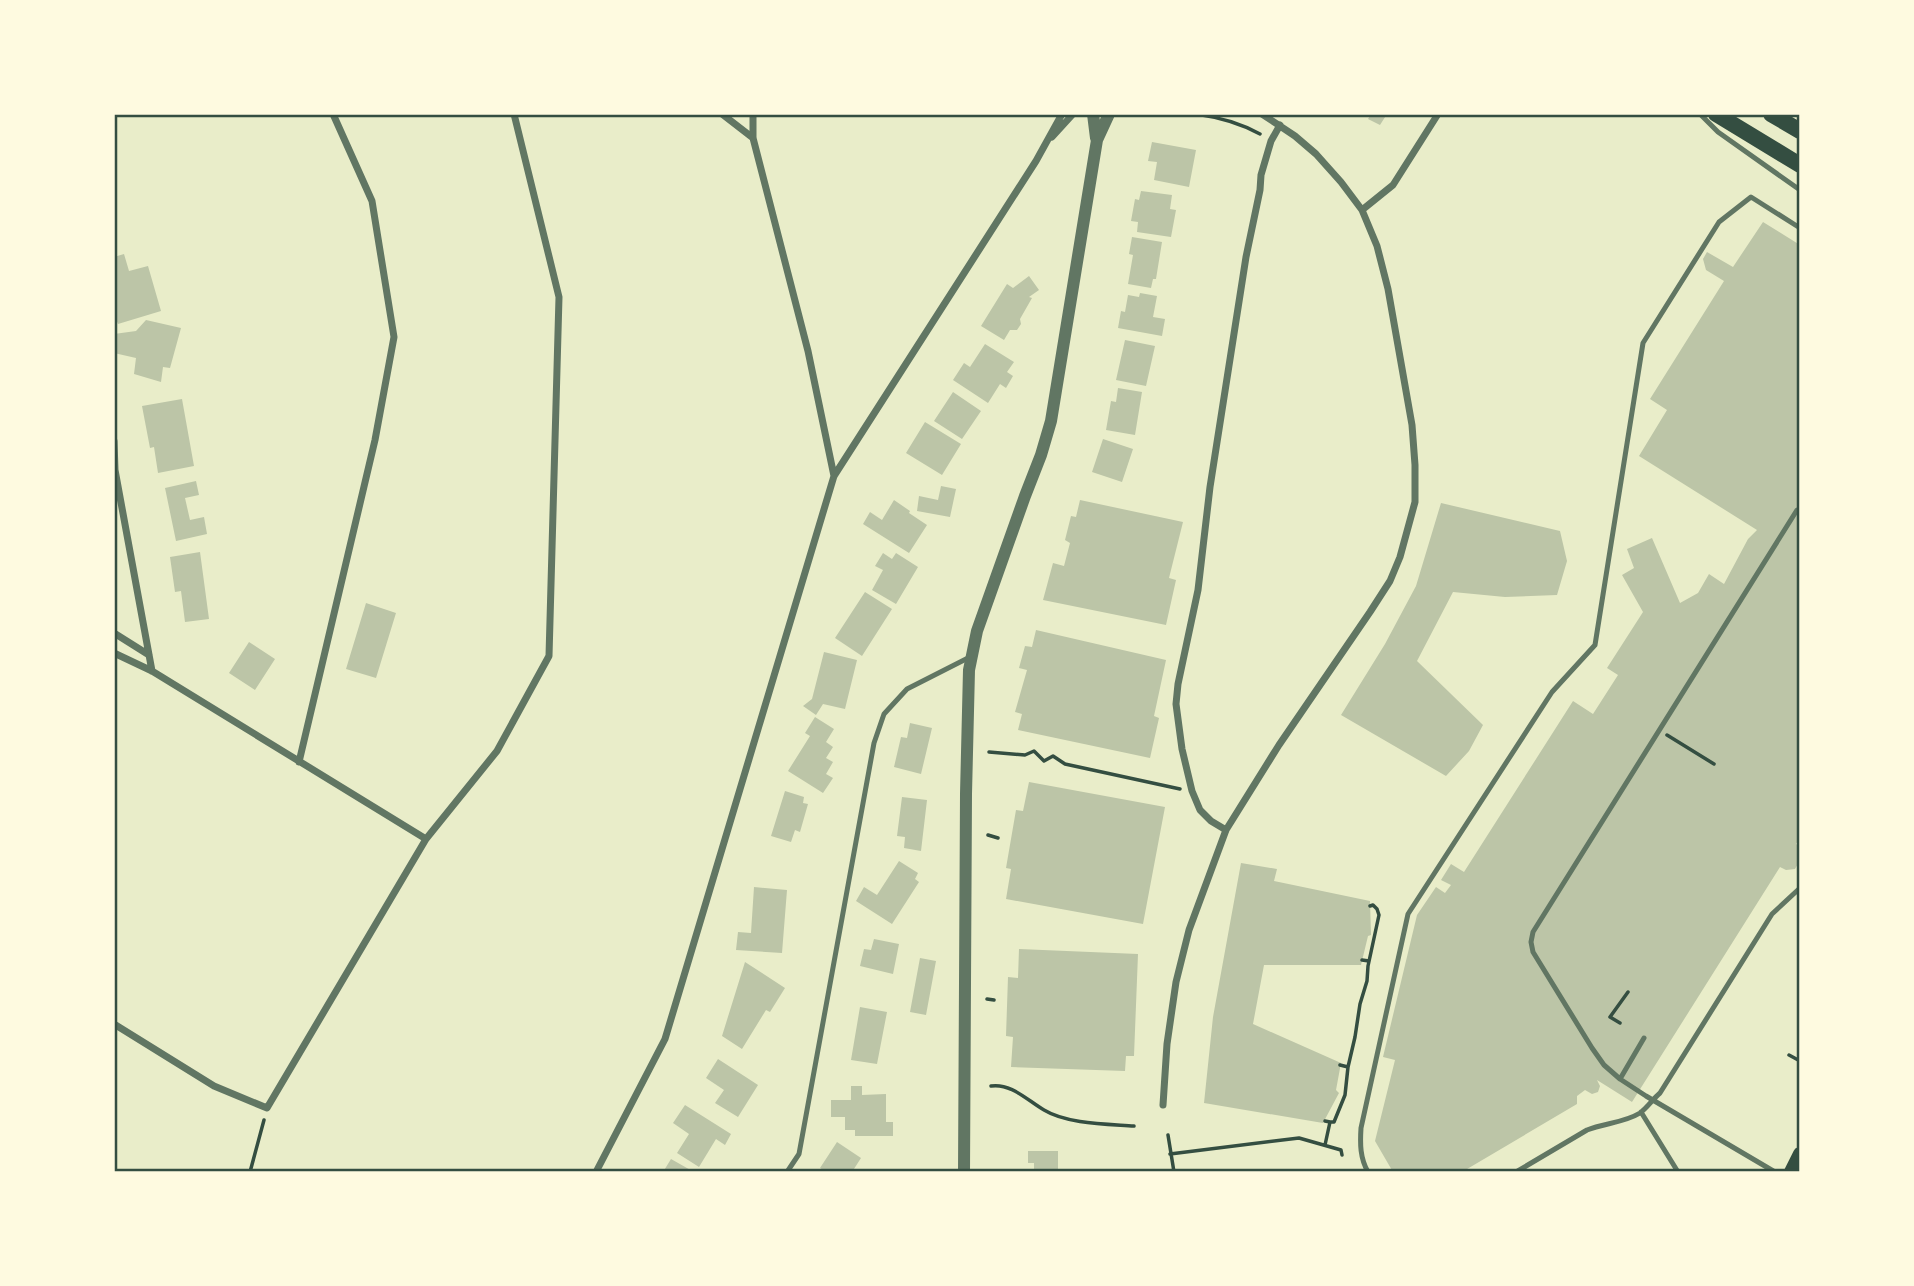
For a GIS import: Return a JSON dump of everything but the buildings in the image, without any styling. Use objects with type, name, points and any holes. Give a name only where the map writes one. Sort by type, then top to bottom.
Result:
[{"type":"highway","points":[[1716,114],[1800,165]]},
{"type":"highway","points":[[1771,114],[1800,131]]},
{"type":"main road","points":[[1791,1172],[1800,1154]]},
{"type":"street","points":[[299,762],[374,440],[394,337],[372,201],[333,114]]},
{"type":"street","points":[[114,1024],[214,1086],[267,1108],[426,839],[497,751],[549,656],[559,297],[514,114]]},
{"type":"street","points":[[722,114],[753,138]]},
{"type":"street","points":[[753,114],[753,138],[808,351],[834,476]]},
{"type":"street","points":[[596,1172],[665,1039],[834,476],[1049,140],[1062,114]]},
{"type":"street","points":[[1049,140],[1073,114]]},
{"type":"street","points":[[1093,114],[1097,140]]},
{"type":"street","points":[[964,1172],[966,794],[970,670],[977,631],[1051,421],[1097,140],[1109,114]]},
{"type":"street","points":[[1163,1105],[1167,1044],[1176,982],[1189,930],[1226,830],[1279,745],[1390,581],[1401,557],[1415,502],[1412,425],[1388,289],[1377,246],[1362,209],[1342,182],[1315,154],[1262,114]]},
{"type":"street","points":[[1362,209],[1393,185],[1438,114]]},
{"type":"street","points":[[1226,830],[1210,821],[1200,810],[1192,792],[1178,727],[1176,704],[1198,590],[1210,487],[1246,257],[1261,175],[1271,141],[1280,125]]},
{"type":"street","points":[[114,442],[114,469],[152,671]]},
{"type":"street","points":[[114,632],[149,655]]},
{"type":"street","points":[[114,653],[152,671],[426,839]]},
{"type":"lane","points":[[1700,114],[1718,132],[1800,190]]},
{"type":"lane","points":[[1368,1172],[1360,1146],[1361,1128],[1408,914],[1552,692],[1595,645],[1643,343],[1718,222],[1751,197],[1800,228]]},
{"type":"lane","points":[[1775,1172],[1620,1079],[1604,1065],[1533,952],[1531,942],[1533,932],[1800,509]]},
{"type":"lane","points":[[788,1172],[799,1154],[874,743],[884,714],[908,689],[972,656]]},
{"type":"lane","points":[[1516,1172],[1587,1130],[1628,1119],[1641,1112],[1660,1093],[1772,914],[1800,888]]},
{"type":"lane","points":[[1620,1079],[1644,1038]]},
{"type":"lane","points":[[1641,1112],[1678,1172]]},
{"type":"lane","points":[[1755,1172],[1760,1164]]},
{"type":"path","points":[[1196,114],[1213,116],[1261,135]]},
{"type":"path","points":[[1659,730],[1714,764]]},
{"type":"path","points":[[989,751],[1025,755],[1034,751],[1044,761],[1053,756],[1065,764],[1192,792]]},
{"type":"path","points":[[988,835],[998,838]]},
{"type":"path","points":[[1325,1121],[1334,1122],[1345,1095],[1348,1067],[1379,915],[1373,905],[1370,906]]},
{"type":"path","points":[[1362,960],[1369,961]]},
{"type":"path","points":[[1620,1023],[1610,1017],[1628,992]]},
{"type":"path","points":[[987,999],[994,1000]]},
{"type":"path","points":[[1789,1055],[1800,1061]]},
{"type":"path","points":[[1340,1065],[1348,1067]]},
{"type":"path","points":[[991,1086],[1010,1088],[1046,1112],[1059,1117],[1134,1126]]},
{"type":"path","points":[[250,1172],[267,1108]]},
{"type":"path","points":[[1325,1145],[1330,1122]]},
{"type":"path","points":[[1168,1135],[1174,1172]]},
{"type":"path","points":[[1170,1154],[1299,1138],[1341,1150],[1342,1155]]}]
